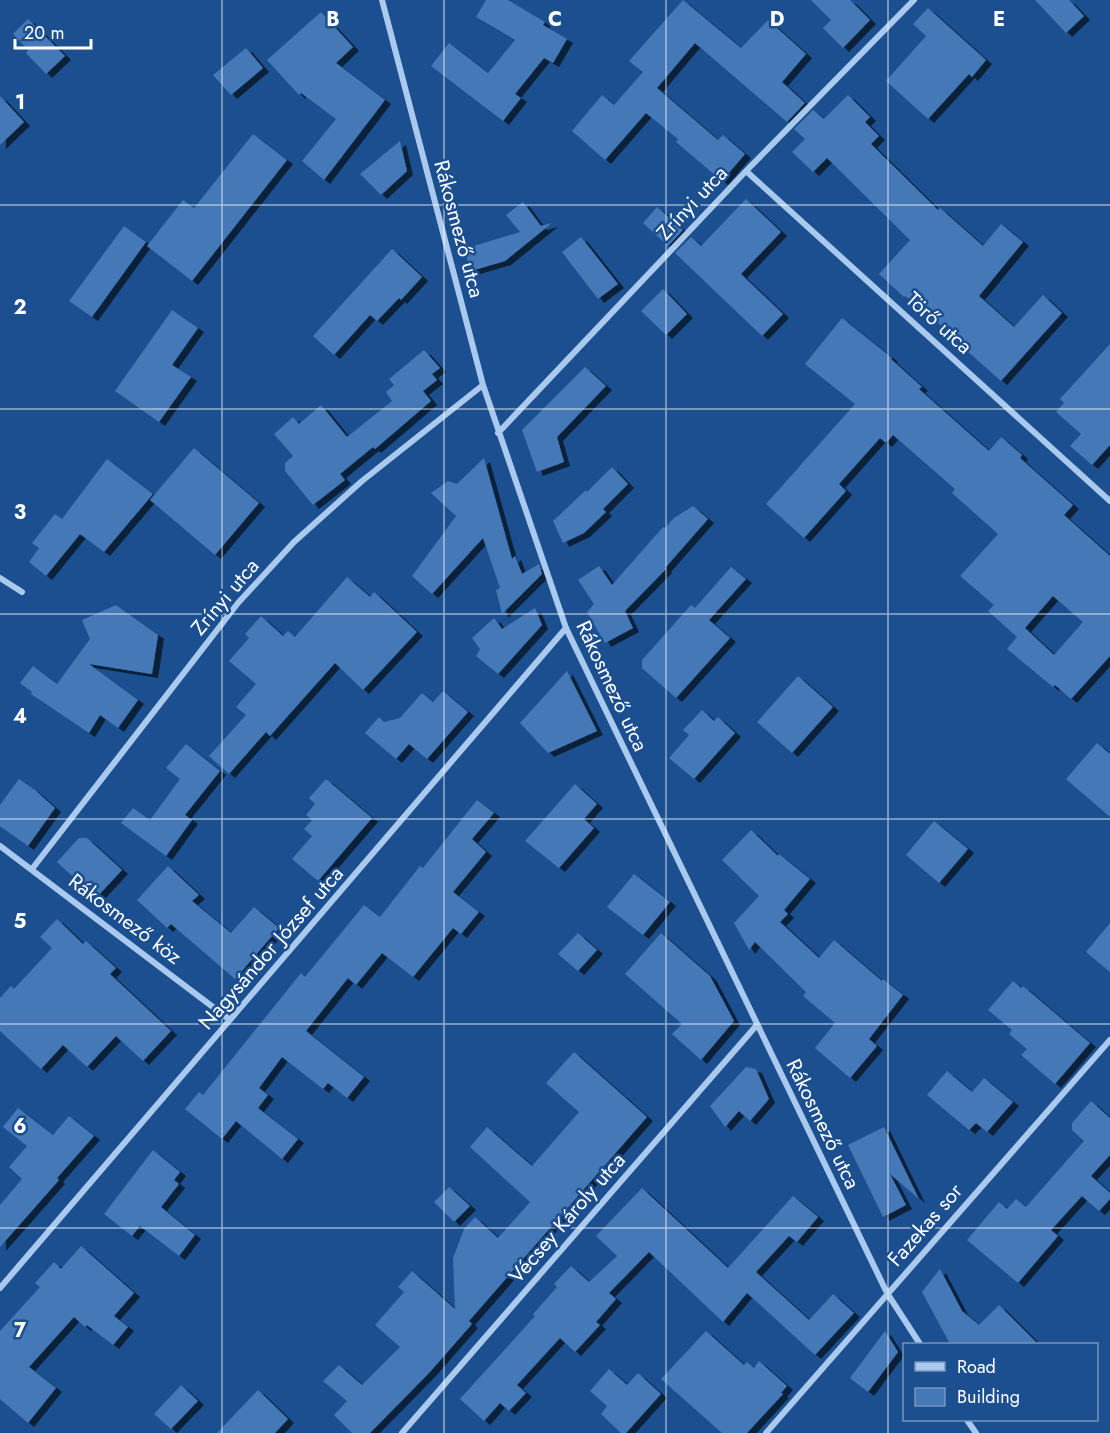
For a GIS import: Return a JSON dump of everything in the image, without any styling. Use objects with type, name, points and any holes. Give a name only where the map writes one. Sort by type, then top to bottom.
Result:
[{"type":"street","name":"Rákosmező utca","points":[[382,0],[483,385],[566,628],[756,1026],[887,1293],[919,1343]]},
{"type":"street","name":"Zrínyi utca","points":[[498,433],[746,171],[915,0]]},
{"type":"street","name":"Törő utca","points":[[746,171],[1110,501]]},
{"type":"street","name":"Zrínyi utca","points":[[32,869],[238,603],[294,542],[362,481],[483,385]]},
{"type":"street","points":[[0,578],[22,592]]},
{"type":"street","name":"Nagysándor József utca","points":[[0,1288],[566,628]]},
{"type":"street","name":"Rákosmező köz","points":[[0,846],[230,1020]]},
{"type":"street","name":"Vécsey Károly utca","points":[[402,1433],[756,1026]]},
{"type":"street","name":"Fazekas sor","points":[[766,1433],[1110,1040]]},
{"type":"building","points":[[486,0],[508,0],[545,22],[543,25],[567,39],[553,63],[544,58],[515,94],[521,98],[503,121],[431,66],[449,43],[488,73],[515,40],[476,17]]},
{"type":"building","points":[[683,0],[741,48],[768,20],[806,54],[782,82],[805,103],[787,122],[695,43],[657,88],[718,140],[723,135],[745,154],[722,181],[676,142],[678,139],[646,113],[605,160],[572,131],[602,95],[614,105],[643,72],[629,61]]},
{"type":"building","points":[[811,0],[850,0],[870,20],[843,48],[823,28],[831,20]]},
{"type":"building","points":[[1035,0],[1069,0],[1084,16],[1066,33]]},
{"type":"building","points":[[928,8],[986,60],[972,77],[969,74],[928,119],[886,81],[926,36],[913,24]]},
{"type":"building","points":[[321,12],[353,47],[336,63],[385,100],[324,180],[302,161],[336,119],[301,93],[299,95],[267,60]]},
{"type":"building","points":[[28,19],[65,56],[46,74],[26,53],[28,50],[13,34]]},
{"type":"building","points":[[246,48],[263,68],[231,95],[213,75]]},
{"type":"building","points":[[848,95],[870,117],[865,122],[879,136],[871,144],[938,210],[940,208],[983,246],[1001,224],[1023,242],[979,296],[1014,327],[1043,295],[1062,313],[1001,381],[958,343],[960,341],[879,274],[910,240],[827,158],[813,172],[792,152],[805,139],[794,129],[813,110],[824,119]]},
{"type":"building","points":[[0,96],[24,122],[0,145]]},
{"type":"building","points":[[253,134],[287,160],[192,281],[147,246],[183,200],[194,208]]},
{"type":"building","points":[[400,141],[407,171],[381,195],[360,174]]},
{"type":"building","points":[[746,199],[781,232],[741,274],[783,314],[762,336],[675,253],[691,237],[701,246]]},
{"type":"building","points":[[523,202],[541,226],[552,223],[505,261],[471,271],[464,249],[520,232],[506,215]]},
{"type":"building","points":[[657,207],[683,230],[668,246],[643,223]]},
{"type":"building","points":[[124,226],[146,242],[92,317],[69,301]]},
{"type":"building","points":[[581,237],[618,284],[598,299],[562,252]]},
{"type":"building","points":[[392,249],[422,277],[377,321],[370,315],[334,355],[313,336]]},
{"type":"building","points":[[663,289],[687,314],[666,335],[641,311]]},
{"type":"building","points":[[172,310],[198,328],[172,365],[191,377],[159,422],[115,391]]},
{"type":"building","points":[[842,318],[892,358],[922,387],[919,389],[989,451],[1001,437],[1022,455],[1020,458],[1073,505],[1064,515],[1110,556],[1110,656],[1071,699],[1007,649],[1017,637],[988,611],[994,605],[960,576],[998,534],[952,493],[955,489],[893,435],[886,443],[880,438],[839,484],[846,491],[804,538],[766,504],[855,404],[805,364]],"holes":[[[1053,596],[1083,622],[1054,655],[1025,628]]]},
{"type":"building","points":[[1110,344],[1110,445],[1092,465],[1070,446],[1081,434],[1056,412],[1064,403],[1060,399]]},
{"type":"building","points":[[424,350],[440,368],[432,374],[437,380],[423,391],[431,401],[375,449],[373,447],[340,474],[345,480],[313,505],[285,471],[285,463],[293,456],[274,434],[293,417],[299,424],[321,405],[347,437],[392,401],[386,392],[394,385],[389,379]]},
{"type":"building","points":[[585,367],[606,386],[557,437],[564,462],[537,472],[522,430]]},
{"type":"building","points":[[194,448],[259,503],[215,555],[150,500]]},
{"type":"building","points":[[484,458],[512,559],[515,556],[522,574],[539,564],[542,574],[502,614],[496,590],[500,588],[483,538],[432,594],[412,576],[456,516],[431,493],[448,481],[457,484]]},
{"type":"building","points":[[107,459],[153,494],[104,552],[80,534],[46,576],[29,562],[39,548],[32,543],[55,514],[62,519]]},
{"type":"building","points":[[612,467],[628,484],[603,509],[606,512],[584,533],[563,543],[553,521]]},
{"type":"building","points":[[693,506],[708,519],[666,569],[625,611],[633,628],[605,643],[587,612],[594,604],[578,580],[599,566],[612,585],[663,527],[665,528],[674,518]]},
{"type":"building","points":[[731,567],[746,579],[709,620],[730,638],[676,698],[642,668],[642,660],[691,605],[695,608]]},
{"type":"building","points":[[347,577],[370,597],[374,592],[417,632],[363,690],[335,663],[270,736],[266,732],[229,774],[209,756],[246,715],[236,707],[256,684],[229,661],[249,638],[245,634],[261,616],[283,636],[288,631],[295,637]]},
{"type":"building","points":[[116,605],[158,635],[152,674],[89,664],[138,700],[118,728],[100,715],[89,733],[31,694],[32,692],[20,683],[33,666],[57,684],[90,639],[82,620]]},
{"type":"building","points":[[535,608],[542,625],[498,674],[476,656],[480,649],[472,638],[494,618],[502,629]]},
{"type":"building","points":[[567,671],[597,731],[548,753],[520,723]]},
{"type":"building","points":[[798,676],[833,707],[792,753],[757,722]]},
{"type":"building","points":[[443,691],[468,712],[427,759],[409,744],[396,759],[365,733],[379,717],[384,722],[400,718],[422,693],[433,702]]},
{"type":"building","points":[[702,710],[714,721],[718,717],[735,733],[694,779],[669,758],[689,735],[683,730]]},
{"type":"building","points":[[1097,743],[1110,754],[1110,817],[1066,779]]},
{"type":"building","points":[[186,744],[220,771],[185,815],[192,820],[166,856],[121,823],[133,808],[150,820],[180,779],[166,768]]},
{"type":"building","points":[[19,779],[55,808],[28,846],[0,826],[0,805]]},
{"type":"building","points":[[326,779],[372,818],[318,881],[292,859],[312,836],[304,829],[312,820],[306,815],[315,804],[309,798]]},
{"type":"building","points":[[575,784],[597,804],[584,819],[594,828],[559,868],[525,841]]},
{"type":"building","points":[[477,800],[494,813],[472,839],[486,852],[453,892],[479,912],[461,934],[453,928],[413,977],[382,953],[356,985],[348,978],[306,1031],[364,1077],[347,1098],[328,1083],[323,1089],[282,1057],[259,1088],[268,1095],[258,1108],[298,1139],[282,1159],[236,1121],[222,1139],[185,1109],[199,1092],[203,1095],[301,973],[305,977],[364,905],[380,917],[420,866],[423,868]]},
{"type":"building","points":[[934,821],[968,849],[939,883],[906,855]]},
{"type":"building","points":[[751,830],[778,856],[779,854],[810,879],[784,910],[788,914],[780,922],[819,958],[834,940],[882,981],[883,979],[903,995],[869,1039],[877,1046],[850,1078],[815,1048],[835,1023],[803,996],[806,992],[755,942],[749,950],[734,923],[759,896],[722,860]]},
{"type":"building","points":[[79,838],[87,838],[122,870],[96,898],[57,862]]},
{"type":"building","points":[[168,866],[199,895],[192,901],[231,933],[254,907],[279,928],[235,979],[171,924],[167,928],[137,900]]},
{"type":"building","points":[[634,874],[670,902],[643,935],[607,907]]},
{"type":"building","points":[[57,919],[83,944],[86,941],[116,968],[110,974],[171,1031],[143,1061],[116,1036],[87,1067],[63,1045],[41,1069],[0,1031],[0,998],[11,986],[14,989],[52,948],[40,937]]},
{"type":"building","points":[[1110,923],[1110,972],[1086,952]]},
{"type":"building","points":[[578,933],[597,950],[578,971],[558,954]]},
{"type":"building","points":[[661,933],[710,976],[734,1021],[701,1060],[672,1034],[682,1024],[625,974]]},
{"type":"building","points":[[1013,981],[1021,988],[1023,986],[1090,1043],[1055,1084],[1021,1055],[1027,1049],[1009,1034],[1012,1030],[988,1010]]},
{"type":"building","points":[[574,1052],[647,1117],[469,1321],[472,1324],[429,1373],[370,1433],[352,1433],[334,1415],[347,1401],[323,1381],[339,1365],[362,1385],[400,1347],[375,1325],[404,1292],[398,1287],[412,1271],[455,1309],[453,1258],[464,1229],[475,1217],[498,1238],[530,1202],[470,1147],[487,1127],[532,1166],[579,1112],[546,1083]]},
{"type":"building","points":[[746,1067],[756,1069],[769,1099],[750,1121],[739,1111],[725,1127],[710,1106]]},
{"type":"building","points":[[947,1071],[972,1092],[984,1078],[1013,1102],[987,1132],[976,1123],[969,1130],[927,1095]]},
{"type":"building","points":[[1091,1101],[1110,1118],[1110,1155],[1091,1176],[1110,1193],[1110,1199],[1099,1211],[1082,1196],[1051,1230],[1058,1236],[1018,1283],[967,1240],[999,1202],[1007,1209],[1016,1199],[1026,1207],[1084,1141],[1072,1130],[1072,1123]]},
{"type":"building","points":[[18,1108],[53,1135],[69,1116],[94,1136],[0,1247],[0,1205],[22,1179],[9,1167],[27,1146],[3,1127]]},
{"type":"building","points":[[884,1127],[919,1199],[890,1174],[906,1205],[883,1217],[848,1145]]},
{"type":"building","points":[[153,1150],[180,1172],[174,1180],[179,1184],[161,1207],[195,1235],[179,1256],[140,1226],[132,1236],[104,1214]]},
{"type":"building","points":[[449,1187],[470,1206],[454,1222],[434,1202]]},
{"type":"building","points":[[642,1188],[728,1268],[793,1196],[818,1217],[797,1242],[789,1236],[756,1272],[809,1320],[833,1294],[854,1313],[815,1355],[747,1293],[723,1322],[649,1252],[609,1293],[616,1299],[596,1322],[600,1325],[575,1352],[560,1338],[517,1385],[526,1393],[509,1411],[500,1403],[484,1421],[460,1399],[535,1316],[533,1314],[557,1287],[554,1284],[571,1266],[589,1282],[617,1256],[596,1236]]},
{"type":"building","points":[[81,1246],[134,1293],[114,1316],[128,1327],[113,1345],[74,1317],[29,1367],[56,1388],[28,1423],[0,1399],[0,1331],[40,1287],[35,1283],[54,1262],[61,1269]]},
{"type":"building","points":[[940,1269],[962,1311],[979,1325],[999,1305],[1037,1343],[949,1343],[922,1292]]},
{"type":"building","points":[[706,1331],[744,1365],[747,1362],[754,1368],[759,1361],[787,1386],[781,1393],[783,1394],[747,1433],[722,1433],[661,1379]]},
{"type":"building","points":[[885,1331],[898,1352],[868,1392],[850,1378]]},
{"type":"building","points":[[609,1369],[627,1385],[638,1373],[661,1394],[626,1433],[621,1433],[601,1414],[607,1406],[590,1391]]},
{"type":"building","points":[[181,1385],[198,1401],[171,1429],[154,1414]]},
{"type":"building","points":[[258,1390],[288,1419],[275,1433],[217,1433]]}]
